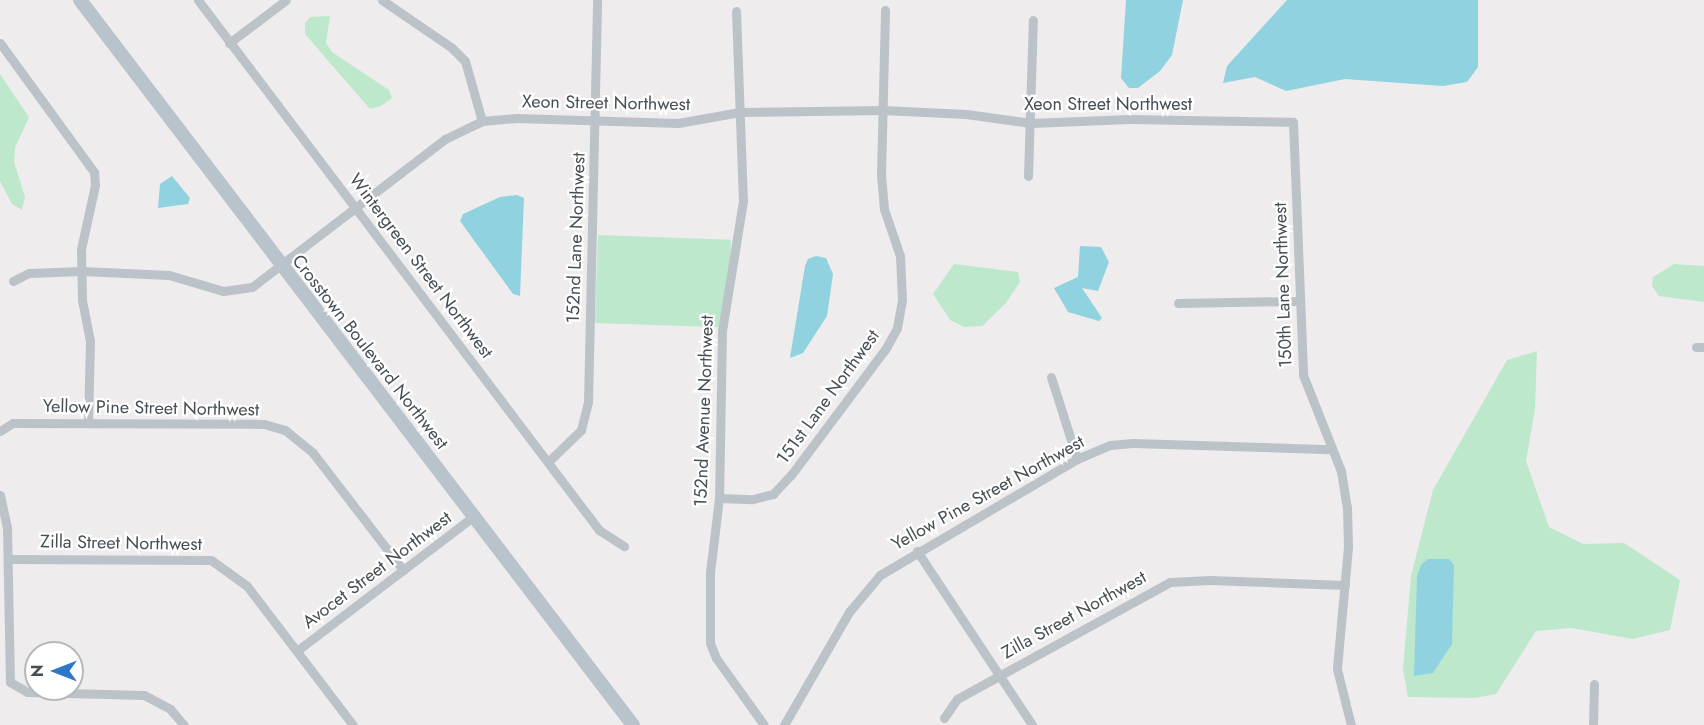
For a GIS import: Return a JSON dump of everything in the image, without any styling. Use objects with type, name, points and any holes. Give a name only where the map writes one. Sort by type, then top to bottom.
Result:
[{"type":"street","name":"Crosstown Boulevard Northwest","points":[[80,0],[633,725]]},
{"type":"street","name":"Wintergreen Street Northwest","points":[[198,0],[599,530],[624,546]]},
{"type":"street","points":[[229,43],[286,0]]},
{"type":"street","points":[[382,0],[452,48],[465,61],[482,121]]},
{"type":"street","name":"152nd Lane Northwest","points":[[548,462],[571,442],[586,418],[596,120],[597,0]]},
{"type":"street","name":"151st Lane Northwest","points":[[719,498],[753,499],[773,494],[791,475],[886,348],[897,328],[902,278],[900,256],[882,196],[885,10]]},
{"type":"street","name":"152nd Avenue Northwest","points":[[736,11],[743,201],[722,330],[719,498],[710,572],[710,643],[716,658],[764,725]]},
{"type":"street","points":[[1028,176],[1033,20]]},
{"type":"street","points":[[0,43],[94,172],[95,185],[82,232],[82,271],[90,341],[88,423]]},
{"type":"street","name":"Xeon Street Northwest","points":[[14,281],[29,273],[82,271],[169,275],[211,289],[235,291],[252,287],[454,132],[482,121],[596,120],[678,123],[740,112],[883,110],[966,114],[1031,123],[1128,119],[1293,122]]},
{"type":"street","name":"150th Lane Northwest","points":[[1293,122],[1297,301],[1303,375],[1329,449],[1341,471],[1347,507],[1345,585],[1337,669],[1351,725]]},
{"type":"street","points":[[1179,303],[1297,301]]},
{"type":"street","points":[[1051,377],[1077,459]]},
{"type":"street","name":"Yellow Pine Street Northwest","points":[[1,430],[13,423],[264,424],[285,430],[313,453],[403,570]]},
{"type":"street","name":"Yellow Pine Street Northwest","points":[[784,725],[849,612],[880,575],[916,551],[1077,459],[1110,446],[1133,443],[1329,449]]},
{"type":"street","points":[[0,495],[7,528],[11,682],[27,692],[114,692],[144,695],[161,704],[184,725]]},
{"type":"street","name":"Avocet Street Northwest","points":[[298,650],[475,515]]},
{"type":"street","points":[[916,551],[1032,725]]},
{"type":"street","name":"Zilla Street Northwest","points":[[8,559],[184,558],[211,560],[231,571],[298,650]]},
{"type":"street","name":"Zilla Street Northwest","points":[[944,718],[957,699],[1170,582],[1345,585]]},
{"type":"street","points":[[298,650],[353,725]]},
{"type":"street","points":[[1593,725],[1594,684]]},
{"type":"green space","points":[[330,16],[326,43],[332,52],[389,90],[392,98],[381,106],[370,109],[305,34],[305,23],[310,17]]},
{"type":"green space","points":[[0,74],[29,117],[15,148],[14,162],[25,197],[22,210],[12,204],[0,181]]},
{"type":"green space","points":[[598,235],[731,240],[728,328],[595,323]]},
{"type":"green space","points":[[954,264],[1018,272],[1020,282],[1006,303],[982,326],[964,327],[950,320],[933,294]]},
{"type":"green space","points":[[1674,264],[1704,266],[1704,302],[1659,296],[1652,286],[1653,277]]},
{"type":"green space","points":[[1537,351],[1535,409],[1526,461],[1549,527],[1583,544],[1624,543],[1680,580],[1670,630],[1633,639],[1571,628],[1536,631],[1496,694],[1475,698],[1408,697],[1403,669],[1411,576],[1433,490],[1507,360]]},
{"type":"water","points":[[1126,0],[1183,0],[1172,55],[1160,71],[1138,88],[1129,88],[1121,78]]},
{"type":"water","points":[[1287,0],[1478,0],[1478,67],[1467,82],[1443,86],[1345,79],[1286,91],[1255,77],[1223,83],[1227,66]]},
{"type":"water","points":[[172,176],[190,198],[188,204],[158,208],[160,184]]},
{"type":"water","points":[[517,195],[524,198],[520,296],[513,294],[460,221],[463,214],[500,197]]},
{"type":"water","points":[[1080,246],[1101,247],[1109,262],[1098,291],[1082,288],[1102,318],[1099,321],[1068,312],[1054,288],[1078,277]]},
{"type":"water","points":[[816,256],[826,258],[833,274],[827,316],[803,353],[790,358],[805,266],[808,259]]},
{"type":"water","points":[[1428,559],[1449,559],[1454,565],[1452,644],[1433,673],[1414,676],[1417,576],[1421,565]]}]
